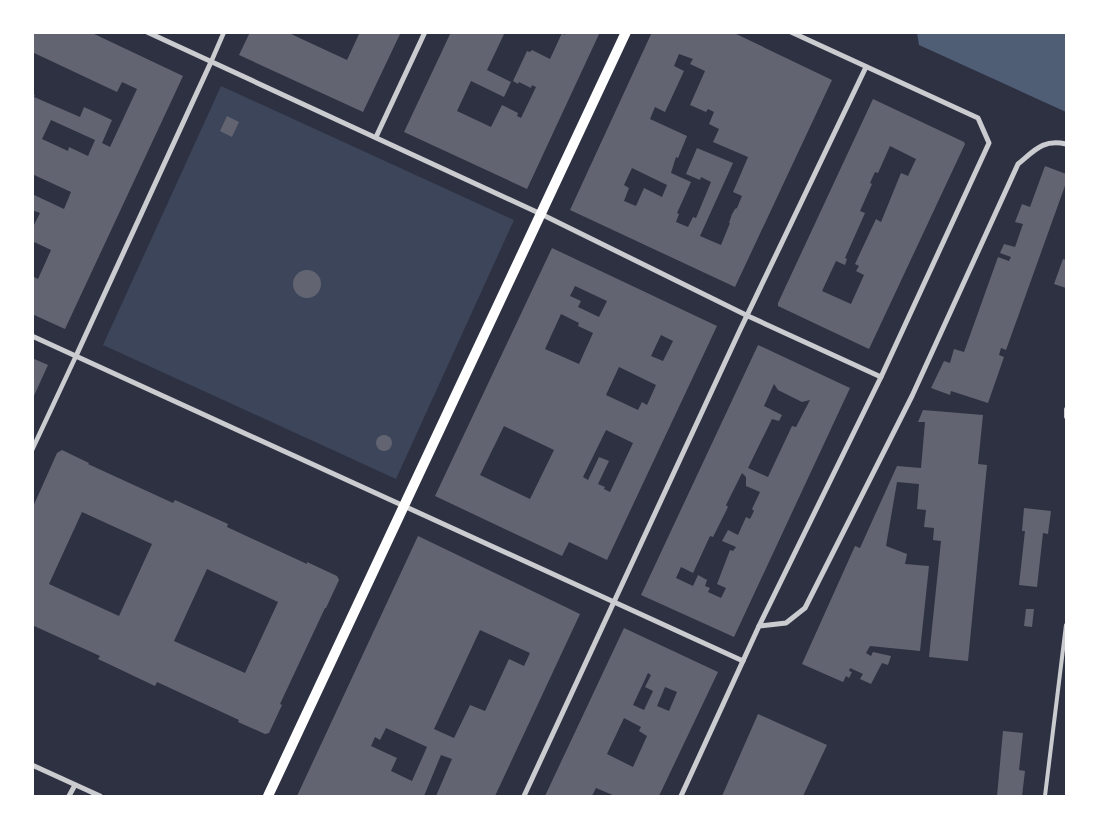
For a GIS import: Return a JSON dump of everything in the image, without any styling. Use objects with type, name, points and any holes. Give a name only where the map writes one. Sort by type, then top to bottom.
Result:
[{"type":"main road","points":[[268,796],[626,32]]},
{"type":"street","points":[[147,32],[541,214],[748,316],[881,377]]},
{"type":"street","points":[[32,450],[224,32]]},
{"type":"street","points":[[376,137],[425,32]]},
{"type":"street","points":[[680,796],[759,626],[881,377],[989,143],[978,118],[791,32]]},
{"type":"street","points":[[524,796],[866,67]]},
{"type":"street","points":[[759,626],[786,623],[805,608],[912,396],[1018,164],[1040,145],[1057,141],[1066,144]]},
{"type":"street","points":[[32,336],[742,662]]},
{"type":"street","points":[[32,765],[100,796]]},
{"type":"street","points":[[69,796],[74,785]]},
{"type":"lane","points":[[1066,409],[1066,417]]},
{"type":"lane","points":[[1044,796],[1066,625]]},
{"type":"shaded area","points":[[917,33],[1066,33],[1066,112],[919,45]]},
{"type":"shaded area","points":[[221,86],[514,220],[396,479],[103,345]]},
{"type":"building","points":[[32,32],[90,32],[183,76],[65,329],[32,314],[32,276],[38,279],[51,250],[32,241],[32,225],[34,225],[40,213],[32,210],[32,194],[64,209],[71,192],[32,174],[34,171],[32,170],[32,94],[35,95],[34,97],[80,117],[84,107],[112,120],[102,143],[110,147],[137,89],[122,82],[117,92],[32,52]],"holes":[[[51,120],[95,140],[88,156],[69,147],[68,151],[42,139]]]},
{"type":"building","points":[[250,32],[290,32],[289,34],[347,60],[360,32],[401,32],[363,112],[239,55]]},
{"type":"building","points":[[451,32],[505,32],[487,70],[511,82],[504,97],[471,81],[457,111],[491,127],[502,105],[518,113],[517,116],[521,118],[536,87],[532,85],[531,88],[513,81],[527,51],[530,52],[532,50],[550,59],[562,33],[565,35],[566,32],[600,32],[527,189],[404,132]]},
{"type":"building","points":[[652,32],[732,32],[832,80],[735,287],[570,210]],"holes":[[[679,54],[693,59],[690,64],[705,71],[690,105],[706,112],[708,109],[714,112],[709,124],[719,129],[713,142],[748,157],[733,192],[742,196],[732,214],[721,245],[700,236],[733,163],[697,148],[686,174],[700,180],[701,177],[711,182],[696,218],[693,217],[688,227],[676,222],[679,214],[677,213],[691,182],[671,173],[676,157],[678,158],[687,136],[650,119],[655,107],[665,112],[684,71],[674,66]],[[632,168],[667,185],[662,197],[644,188],[636,206],[624,201],[629,188],[624,185]]]},
{"type":"building","points":[[873,99],[964,142],[965,144],[869,349],[778,306]],"holes":[[[890,146],[916,159],[908,176],[901,173],[881,222],[876,219],[855,264],[859,266],[856,271],[864,275],[851,304],[822,291],[836,261],[845,265],[847,259],[845,258],[865,213],[860,211],[872,184],[870,183],[875,172],[878,173]]]},
{"type":"building","points":[[227,116],[239,122],[232,137],[220,131]]},
{"type":"building","points":[[1045,166],[1066,174],[1066,183],[1006,350],[1001,348],[999,355],[1004,357],[988,403],[951,391],[950,395],[931,388],[944,361],[950,363],[954,349],[964,352],[998,257],[1009,261],[1011,257],[1000,253],[1004,244],[1015,247],[1023,224],[1015,222],[1022,204],[1030,207]]},
{"type":"building","points":[[552,248],[717,326],[607,560],[569,542],[562,556],[435,496]],"holes":[[[575,286],[607,301],[599,317],[578,307],[581,301],[570,296]],[[561,314],[579,323],[578,326],[593,333],[579,364],[545,349]],[[661,335],[673,341],[663,361],[651,356]],[[619,367],[656,385],[647,405],[642,402],[638,410],[606,395]],[[504,426],[554,450],[530,499],[480,475]],[[606,430],[633,443],[610,492],[598,484],[609,461],[599,457],[588,480],[583,477]]]},
{"type":"building","points":[[1063,259],[1066,260],[1066,288],[1054,284]]},
{"type":"building","points":[[307,270],[317,274],[321,284],[317,294],[307,298],[297,294],[293,284],[297,274]]},
{"type":"building","points":[[758,345],[850,388],[734,637],[641,595]],"holes":[[[774,384],[778,390],[802,402],[810,400],[796,427],[792,426],[768,477],[748,468],[772,419],[779,421],[782,415],[764,406]],[[742,473],[746,477],[746,486],[760,492],[752,509],[754,511],[750,519],[746,517],[738,535],[728,530],[722,541],[736,547],[733,551],[730,550],[717,584],[726,588],[721,598],[708,592],[710,588],[705,586],[707,580],[698,575],[693,586],[676,578],[681,567],[693,573],[710,536],[713,537],[728,507],[726,505]]]},
{"type":"building","points":[[32,358],[48,365],[32,400]]},
{"type":"building","points":[[923,410],[983,415],[978,464],[987,465],[968,661],[929,657],[941,541],[933,540],[934,528],[924,527],[926,510],[917,509],[919,484],[897,482],[886,546],[907,554],[905,564],[929,566],[920,651],[870,646],[866,653],[871,656],[873,652],[891,656],[888,665],[882,663],[871,684],[860,679],[863,674],[850,668],[849,671],[852,672],[849,678],[846,676],[843,682],[802,664],[855,546],[860,548],[897,466],[921,468],[925,422],[918,422]]},
{"type":"building","points":[[384,435],[390,437],[392,443],[390,449],[384,451],[378,449],[376,443],[378,437]]},
{"type":"building","points":[[62,450],[173,503],[175,500],[228,524],[227,527],[337,576],[339,580],[280,704],[282,705],[269,733],[265,734],[238,722],[239,720],[157,682],[155,686],[98,659],[100,656],[32,625],[32,509],[57,453]],"holes":[[[82,512],[152,544],[119,616],[49,584]],[[207,569],[278,602],[245,673],[174,641]]]},
{"type":"building","points":[[1024,508],[1051,511],[1048,534],[1043,533],[1037,587],[1019,585],[1025,531],[1022,531]]},
{"type":"building","points":[[418,536],[580,614],[495,796],[436,796],[452,759],[441,755],[424,796],[297,796]],"holes":[[[480,630],[530,653],[524,666],[509,659],[485,711],[470,705],[454,738],[434,729]],[[386,728],[427,747],[412,781],[391,771],[397,758],[371,746],[375,737],[380,740]]]},
{"type":"building","points":[[1026,609],[1034,609],[1032,627],[1024,626]]},
{"type":"building","points":[[624,628],[718,672],[659,796],[615,796],[596,788],[592,796],[545,796]],"holes":[[[648,673],[651,675],[645,687],[653,691],[644,710],[633,705]],[[665,687],[677,692],[669,711],[657,706]],[[624,718],[641,727],[639,731],[647,736],[633,767],[607,754]]]},
{"type":"building","points":[[758,714],[827,745],[803,796],[722,796]]},
{"type":"building","points":[[1003,731],[1023,733],[1019,770],[1025,771],[1022,796],[997,796]]}]
